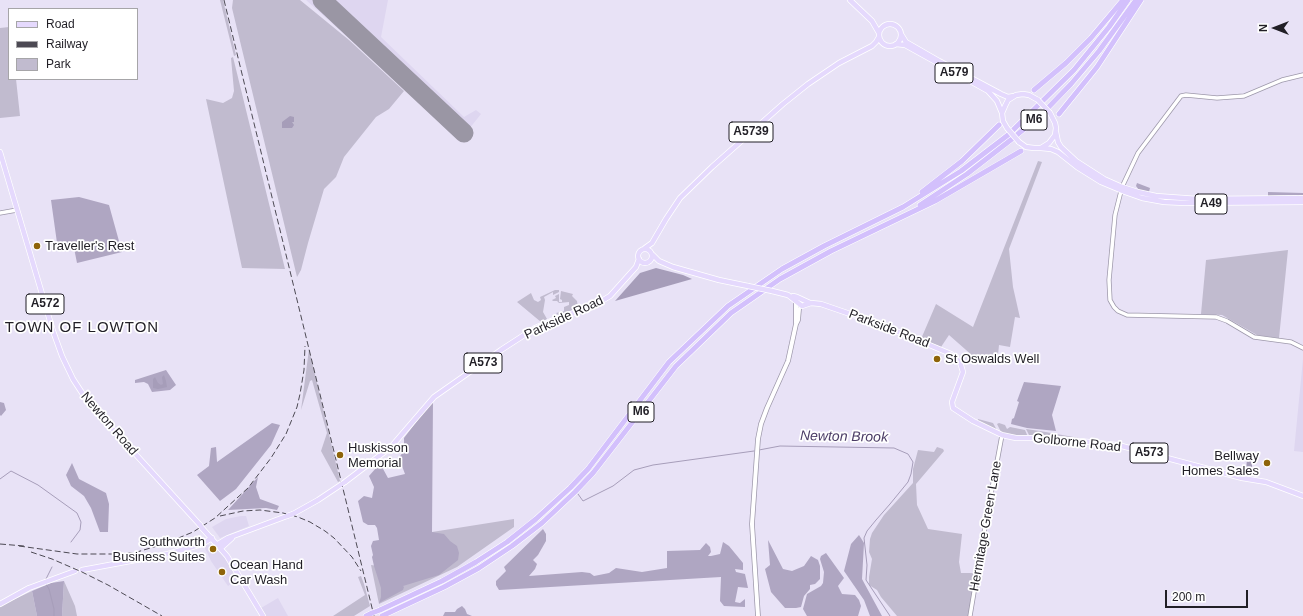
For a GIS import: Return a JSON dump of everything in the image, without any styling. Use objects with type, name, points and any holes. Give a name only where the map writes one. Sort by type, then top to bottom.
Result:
[{"type":"highway","points":[[1034,90],[1066,63],[1091,38],[1124,0]]},
{"type":"highway","name":"M6","points":[[366,616],[442,581],[476,562],[507,542],[536,519],[570,488],[588,468],[669,362],[728,306],[782,269],[824,246],[903,207],[962,171],[1008,134],[1074,70],[1128,0]]},
{"type":"highway","name":"M6","points":[[382,616],[444,588],[479,568],[512,546],[542,523],[593,473],[676,366],[731,313],[780,279],[830,251],[906,214],[967,174],[1042,114],[1071,84],[1099,51],[1136,0]]},
{"type":"highway","points":[[1059,114],[1097,67],[1141,0]]},
{"type":"highway","points":[[903,207],[962,161],[999,125]]},
{"type":"highway","points":[[906,214],[935,201],[968,183],[1021,151]]},
{"type":"main road","points":[[850,0],[872,21],[879,35],[880,41],[885,45],[890,46],[899,41],[901,34],[900,30],[895,25],[885,25],[872,21]]},
{"type":"main road","points":[[879,35],[881,27],[885,25]]},
{"type":"main road","name":"A579","points":[[901,34],[906,42],[1005,96],[1023,94]]},
{"type":"main road","name":"A5739","points":[[645,248],[652,243],[677,203],[712,166],[808,84],[839,63],[872,46],[876,42],[879,35]]},
{"type":"main road","name":"A579","points":[[896,44],[905,45],[988,91],[997,100],[1007,128],[1019,142],[1026,147],[1041,148]]},
{"type":"main road","name":"A5739","points":[[872,46],[885,45]]},
{"type":"main road","points":[[1023,94],[1034,90]]},
{"type":"main road","points":[[1023,94],[1029,95],[1038,100],[1050,113],[1056,123]]},
{"type":"main road","points":[[999,125],[1006,103],[1014,96]]},
{"type":"main road","points":[[1041,148],[1051,140],[1056,132],[1056,123],[1059,114]]},
{"type":"main road","name":"A49","points":[[1056,132],[1058,142],[1061,147],[1074,162]]},
{"type":"main road","points":[[1021,151],[1034,148]]},
{"type":"main road","name":"A49","points":[[1041,148],[1053,150],[1122,189],[1142,198],[1178,203],[1303,202]]},
{"type":"main road","name":"Newton Road","points":[[0,152],[56,339],[65,362],[79,389],[88,402],[210,537]]},
{"type":"main road","name":"A49","points":[[1122,189],[1156,196],[1175,198],[1303,198]]},
{"type":"main road","points":[[652,243],[652,254],[652,260],[646,263],[638,259],[639,251],[645,248],[649,249],[652,254],[659,262]]},
{"type":"main road","name":"Parkside Road","points":[[220,546],[233,537],[293,514],[318,500],[343,483],[392,447],[434,397],[535,328],[554,319],[584,311],[610,296],[636,267],[638,259]]},
{"type":"main road","name":"Parkside Road","points":[[636,267],[646,263],[659,262],[688,272],[791,296],[796,300],[799,309],[811,303],[825,305],[884,326],[945,351],[957,359]]},
{"type":"main road","points":[[791,296],[811,303]]},
{"type":"main road","points":[[758,616],[752,524],[758,439],[765,413],[788,361],[796,324],[800,313],[796,300]]},
{"type":"main road","name":"Golborne Road","points":[[957,359],[962,365],[963,372],[952,402],[953,408],[1002,435],[1016,438],[1050,438],[1118,445],[1235,476],[1272,484],[1303,496]]},
{"type":"main road","points":[[82,570],[145,559],[202,544],[210,537]]},
{"type":"main road","name":"A572","points":[[210,537],[220,546],[229,558],[263,616]]},
{"type":"main road","points":[[0,604],[45,581],[75,571]]},
{"type":"street","points":[[1303,75],[1282,80],[1244,96],[1217,98],[1186,95],[1181,96],[1138,153],[1122,189],[1115,215],[1109,280],[1110,300],[1118,311],[1127,314],[1216,316],[1254,337],[1291,342],[1303,348]]},
{"type":"street","points":[[0,213],[17,210]]},
{"type":"street","name":"Hermitage Green Lane","points":[[970,616],[1002,435]]},
{"type":"shaded area","points":[[306,0],[388,0],[381,37],[464,117],[476,110],[481,114],[461,139]]},
{"type":"shaded area","points":[[290,116],[294,117],[294,122],[292,122],[294,125],[292,128],[282,128],[282,122]]},
{"type":"shaded area","points":[[1137,183],[1150,188],[1149,192],[1139,190],[1136,186]]},
{"type":"shaded area","points":[[1268,192],[1303,193],[1303,197],[1296,195],[1268,196]]},
{"type":"shaded area","points":[[79,197],[109,205],[122,252],[77,263],[74,248],[58,250],[51,200]]},
{"type":"shaded area","points":[[656,268],[692,279],[615,301],[640,273]]},
{"type":"shaded area","points":[[1303,359],[1303,452],[1294,451]]},
{"type":"shaded area","points":[[166,370],[176,385],[170,390],[152,392],[148,384],[144,382],[135,383],[135,380]]},
{"type":"shaded area","points":[[164,375],[167,387],[158,389],[153,388],[153,379],[155,377],[161,385],[163,384],[162,377]]},
{"type":"shaded area","points":[[1024,382],[1061,386],[1052,415],[1056,431],[1027,428],[1011,424]]},
{"type":"shaded area","points":[[433,400],[432,532],[444,534],[457,546],[459,553],[458,560],[439,575],[403,586],[403,590],[379,603],[381,588],[374,566],[371,546],[373,541],[379,540],[377,528],[375,525],[368,525],[363,522],[358,501],[364,496],[372,498],[374,487],[369,476],[376,468],[382,467],[388,478],[405,474],[399,458],[404,450],[404,438]]},
{"type":"shaded area","points":[[0,402],[4,403],[6,410],[1,416],[0,415]]},
{"type":"shaded area","points":[[272,423],[280,425],[271,445],[236,489],[220,501],[197,475],[209,466],[211,448],[216,447],[217,462]]},
{"type":"shaded area","points":[[1247,458],[1252,459],[1252,473],[1246,472]]},
{"type":"shaded area","points":[[72,463],[79,479],[106,493],[109,504],[108,532],[100,532],[91,508],[84,496],[71,486],[66,475]]},
{"type":"shaded area","points":[[258,477],[256,487],[260,499],[279,506],[277,510],[266,508],[228,510]]},
{"type":"shaded area","points":[[246,516],[249,526],[220,538],[212,527],[226,519]]},
{"type":"shaded area","points":[[543,529],[546,534],[546,541],[538,555],[533,560],[537,564],[529,576],[582,572],[590,573],[594,576],[609,573],[616,568],[642,572],[667,568],[667,551],[700,550],[706,543],[710,547],[711,552],[708,556],[711,556],[720,554],[723,542],[729,546],[743,563],[743,570],[735,569],[736,572],[745,574],[748,588],[738,587],[735,602],[740,603],[745,599],[745,607],[724,606],[720,601],[721,577],[499,590],[496,585],[496,581],[506,571],[504,567]]},
{"type":"shaded area","points":[[859,535],[864,543],[862,579],[882,616],[870,616],[864,600],[844,571],[851,544]]},
{"type":"shaded area","points":[[768,540],[783,569],[792,571],[804,566],[811,556],[818,560],[820,566],[820,579],[815,584],[810,585],[810,589],[804,596],[801,607],[785,608],[771,592],[765,569],[770,565]]},
{"type":"shaded area","points":[[213,544],[225,558],[238,579],[228,586],[211,561],[204,546]]},
{"type":"shaded area","points":[[826,553],[844,578],[838,586],[842,594],[855,595],[859,600],[861,606],[858,616],[807,616],[803,609],[807,594],[821,586],[823,583],[824,572],[820,559],[821,556]]},
{"type":"shaded area","points":[[64,581],[62,616],[37,616],[32,591],[51,583]]},
{"type":"shaded area","points":[[278,598],[288,616],[266,616],[261,608]]},
{"type":"shaded area","points":[[462,606],[467,614],[472,616],[443,616],[445,612],[455,612]]},
{"type":"green space","points":[[220,0],[223,0],[236,55],[234,56]]},
{"type":"green space","points":[[233,0],[300,0],[349,40],[404,91],[389,109],[376,117],[344,157],[336,177],[324,189],[301,270],[297,277],[232,8]]},
{"type":"green space","points":[[8,27],[8,80],[16,80],[20,116],[0,118],[0,28]]},
{"type":"green space","points":[[233,57],[285,269],[242,268],[206,99],[223,103],[232,98],[234,91],[231,58]]},
{"type":"green space","points":[[1038,161],[1042,162],[1009,249],[1013,287],[1020,318],[1015,317],[1010,347],[999,345],[998,355],[988,360],[974,357],[949,335],[941,347],[921,339],[936,304],[973,327]]},
{"type":"green space","points":[[1288,250],[1279,338],[1257,335],[1222,315],[1201,314],[1206,260]]},
{"type":"green space","points":[[555,290],[559,290],[559,292],[553,295],[553,292],[544,297],[543,312],[547,319],[541,322],[517,302],[531,293],[534,300],[538,302],[541,300],[540,297]]},
{"type":"green space","points":[[561,291],[573,294],[572,296],[577,301],[578,308],[558,315],[556,313],[564,311],[564,307],[569,305],[569,302],[559,303],[552,300],[559,294],[559,302],[562,302],[560,299]]},
{"type":"green space","points":[[309,349],[340,481],[338,482],[321,451],[327,433],[312,380],[310,381],[301,410]]},
{"type":"green space","points":[[978,419],[993,423],[998,432],[978,421]]},
{"type":"green space","points":[[999,423],[1005,425],[1007,429],[1010,427],[1025,430],[1028,437],[1010,436],[1001,432],[997,424]]},
{"type":"green space","points":[[1026,429],[1040,431],[1090,440],[1030,437]]},
{"type":"green space","points":[[937,447],[943,449],[944,451],[916,484],[917,505],[928,529],[962,534],[959,562],[961,573],[976,573],[970,616],[897,616],[877,590],[869,585],[872,559],[869,552],[870,539],[872,533],[884,515],[913,483],[913,469],[918,450],[934,452]]},
{"type":"green space","points":[[514,519],[514,527],[457,567],[379,604],[371,565],[379,566],[432,532]]},
{"type":"green space","points":[[361,576],[370,606],[354,616],[333,616],[365,595],[358,577]]},
{"type":"green space","points":[[64,581],[75,606],[77,616],[62,616]]},
{"type":"green space","points":[[32,591],[37,616],[0,616],[0,606]]},
{"type":"waterway","name":"Newton Brook","points":[[759,450],[780,446],[894,448],[908,454],[913,462],[908,482],[867,531],[864,538],[867,565],[866,580],[890,616]]},
{"type":"waterway","name":"Newton Brook","points":[[578,494],[583,501],[613,486],[634,470],[653,465],[754,451]]},
{"type":"waterway","points":[[0,479],[11,471],[38,485],[77,513],[81,522],[80,530],[71,542]]},
{"type":"waterway","points":[[46,579],[52,567]]},
{"type":"waterway","points":[[46,584],[49,589],[54,609],[54,616]]},
{"type":"runway","points":[[322,0],[464,133]]},
{"type":"railway","points":[[224,0],[374,616]]},
{"type":"railway","points":[[19,546],[77,554],[122,554],[137,552],[164,544],[193,532],[215,518],[248,488],[271,458],[286,434],[297,407],[300,394],[304,370],[305,346]]},
{"type":"railway","points":[[220,516],[243,511],[260,510],[283,513],[298,517],[310,522],[334,538],[352,557],[361,571]]},
{"type":"railway","points":[[0,544],[24,546]]},
{"type":"railway","points":[[31,552],[82,572],[162,616]]},
{"type":"place","name":"Traveller's Rest","points":[[37,246]]},
{"type":"place","name":"St Oswalds Well","points":[[937,359]]},
{"type":"place","name":"Huskisson Memorial","points":[[340,455]]},
{"type":"place","name":"Bellway Homes Sales","points":[[1267,463]]},
{"type":"place","name":"Southworth Business Suites","points":[[213,549]]},
{"type":"place","name":"Ocean Hand Car Wash","points":[[222,572]]},
{"type":"district","name":"TOWN OF LOWTON","points":[[82,328]]}]
